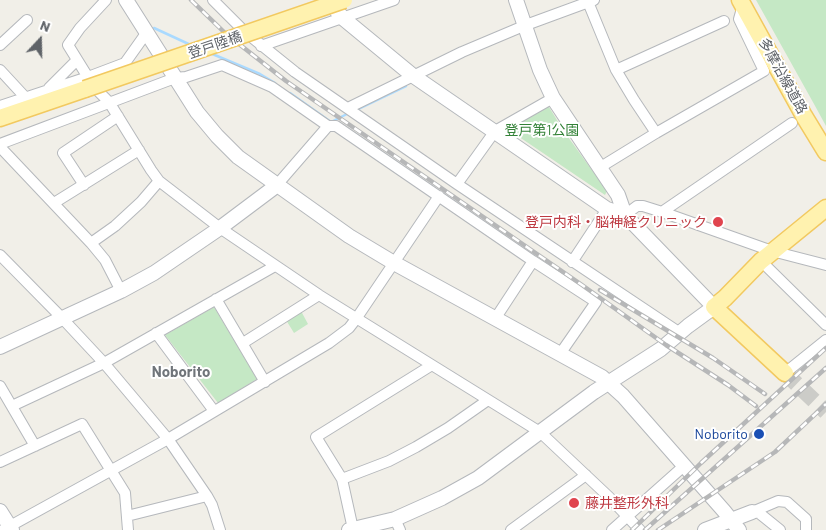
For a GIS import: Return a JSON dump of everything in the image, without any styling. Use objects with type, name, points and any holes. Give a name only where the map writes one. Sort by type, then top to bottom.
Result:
[{"type":"main road","name":"登戸陸橋","points":[[81,87],[334,1]]},
{"type":"main road","name":"多摩沿線道路","points":[[741,2],[826,152]]},
{"type":"main road","points":[[0,118],[81,87]]},
{"type":"main road","points":[[0,126],[81,87]]},
{"type":"main road","points":[[785,373],[714,307],[766,256],[826,208]]},
{"type":"street","points":[[81,87],[77,60],[68,45],[80,28],[106,0]]},
{"type":"street","points":[[126,0],[197,112],[217,136],[248,166],[349,236],[609,383],[685,465],[735,525]]},
{"type":"street","points":[[213,0],[261,46],[295,72],[572,262],[680,333]]},
{"type":"street","points":[[261,46],[394,0]]},
{"type":"street","points":[[432,365],[316,437],[342,479],[351,530],[397,524],[478,478],[609,383],[661,349],[714,307],[625,215],[618,195],[553,98],[540,70],[516,0]]},
{"type":"street","points":[[244,31],[334,1],[344,18],[412,75],[607,209],[625,215]]},
{"type":"street","points":[[352,110],[412,75],[526,25],[591,1],[616,70],[656,133]]},
{"type":"street","points":[[599,168],[764,71],[739,19],[741,2]]},
{"type":"street","points":[[0,45],[27,20]]},
{"type":"street","points":[[616,70],[724,22]]},
{"type":"street","points":[[81,87],[125,63],[147,32]]},
{"type":"street","points":[[166,63],[185,58],[198,48]]},
{"type":"street","points":[[48,89],[77,60]]},
{"type":"street","points":[[121,291],[105,260],[91,243],[0,146],[109,102],[175,78],[186,78],[222,65],[272,87],[328,126],[336,126],[596,302],[560,354]]},
{"type":"street","points":[[0,70],[25,97]]},
{"type":"street","points":[[0,106],[48,89],[94,87],[109,102],[159,180],[220,228],[275,266],[356,319],[540,432],[640,530]]},
{"type":"street","points":[[457,184],[495,131],[553,98]]},
{"type":"street","points":[[84,184],[63,153],[118,116]]},
{"type":"street","points":[[662,212],[792,123]]},
{"type":"street","points":[[0,347],[121,291],[154,273],[220,228],[276,186],[328,126]]},
{"type":"street","points":[[54,202],[139,150]]},
{"type":"street","points":[[91,243],[115,226],[141,202],[159,180]]},
{"type":"street","points":[[0,510],[9,529],[168,439],[329,344],[349,328],[356,319],[439,196]]},
{"type":"street","points":[[625,215],[636,206],[643,206],[662,212],[766,256],[826,266]]},
{"type":"street","points":[[572,262],[607,209]]},
{"type":"street","points":[[766,256],[826,325]]},
{"type":"street","points":[[1,258],[62,318],[168,439],[208,496],[220,530]]},
{"type":"street","points":[[496,318],[534,261]]},
{"type":"street","points":[[12,406],[104,364],[275,266]]},
{"type":"street","points":[[243,343],[319,295]]},
{"type":"street","points":[[216,299],[265,382]]},
{"type":"street","points":[[156,333],[214,411]]},
{"type":"street","points":[[785,373],[826,340]]},
{"type":"street","points":[[0,386],[35,446]]},
{"type":"street","points":[[342,479],[388,461],[416,447],[448,428],[488,400]]},
{"type":"street","points":[[0,462],[82,424],[125,493],[128,530]]},
{"type":"street","points":[[612,530],[685,465]]},
{"type":"street","points":[[511,530],[586,475]]},
{"type":"street","points":[[127,516],[208,496]]},
{"type":"street","points":[[705,530],[735,525],[752,512],[778,501],[787,502],[806,519],[806,530]]},
{"type":"street","points":[[752,512],[759,513],[780,530]]},
{"type":"green space","points":[[756,0],[826,0],[826,126],[814,104]]},
{"type":"green space","name":"登戸第1公園","points":[[546,106],[549,107],[563,130],[607,191],[605,195],[506,128]]},
{"type":"green space","points":[[214,307],[257,379],[218,403],[165,335]]},
{"type":"green space","points":[[301,311],[308,324],[294,333],[286,320]]},
{"type":"waterway","points":[[154,28],[193,46]]},
{"type":"waterway","points":[[210,53],[260,74],[275,83]]},
{"type":"waterway","points":[[356,110],[406,86]]},
{"type":"waterway","points":[[290,93],[331,122],[349,113]]},
{"type":"tunnel","points":[[785,373],[826,412]]},
{"type":"railway","points":[[191,0],[225,33],[286,81],[756,406]]},
{"type":"railway","points":[[600,290],[713,358],[765,394]]},
{"type":"railway","points":[[632,530],[701,463],[826,348]]},
{"type":"railway","points":[[645,530],[826,368]]},
{"type":"railway","points":[[658,530],[775,452],[826,404]]},
{"type":"place","name":"登戸内科・脳神経クリニック","points":[[718,222]]},
{"type":"place","name":"Noborito","points":[[759,434]]},
{"type":"place","name":"藤井整形外科","points":[[574,503]]},
{"type":"district","name":"Noborito","points":[[181,372]]}]
